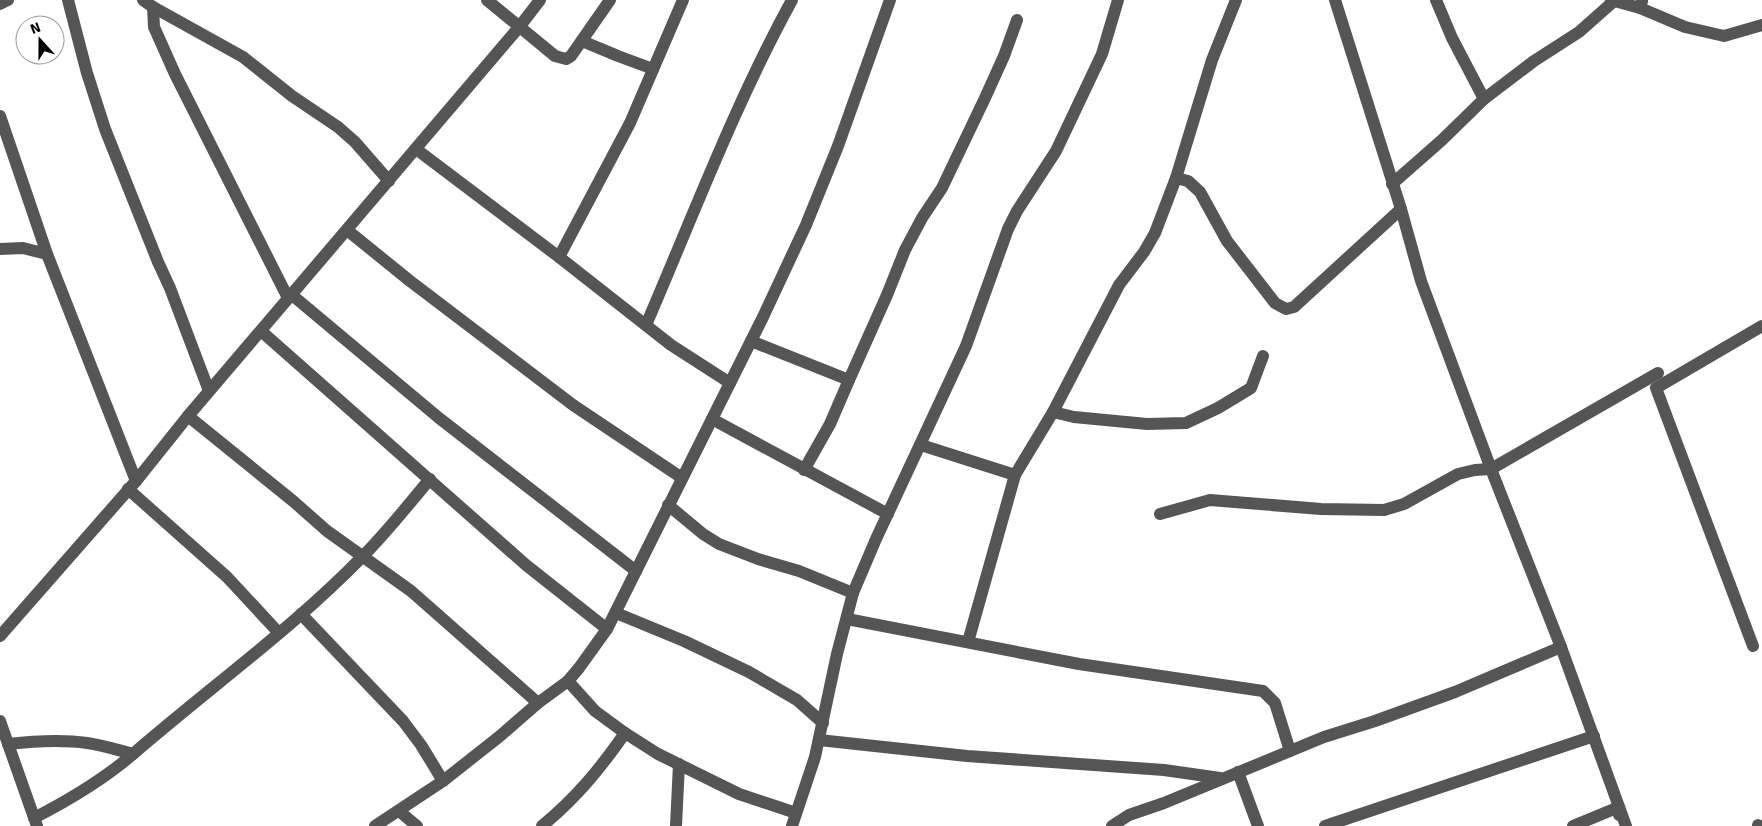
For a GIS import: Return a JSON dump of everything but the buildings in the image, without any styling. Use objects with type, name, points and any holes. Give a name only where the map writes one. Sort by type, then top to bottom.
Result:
[{"type":"street","points":[[0,4],[8,0]]},
{"type":"street","points":[[68,0],[87,73],[105,129],[170,288],[209,391]]},
{"type":"street","points":[[487,0],[555,56],[566,60],[582,41],[610,0]]},
{"type":"street","points":[[0,636],[132,485],[209,391],[416,150],[540,0]]},
{"type":"street","points":[[559,257],[630,123],[683,0]]},
{"type":"street","points":[[646,325],[717,157],[778,25],[792,0]]},
{"type":"street","points":[[376,826],[443,781],[538,703],[568,681],[580,668],[607,629],[751,341],[806,225],[838,146],[890,0]]},
{"type":"street","points":[[792,826],[819,740],[853,594],[966,346],[1008,229],[1017,211],[1056,151],[1102,54],[1118,0]]},
{"type":"street","points":[[968,642],[1015,475],[1054,412],[1119,285],[1144,252],[1155,233],[1176,178],[1212,60],[1236,0]]},
{"type":"street","points":[[1335,0],[1401,209],[1421,281],[1561,647],[1626,826]]},
{"type":"street","points":[[1436,0],[1452,38],[1484,99]]},
{"type":"street","points":[[1392,184],[1442,140],[1484,99],[1534,61],[1579,32],[1612,0],[1641,4],[1685,27],[1724,36],[1762,26]]},
{"type":"street","points":[[148,4],[243,57],[286,92],[338,127],[355,142],[389,181]]},
{"type":"street","points":[[148,4],[154,27],[175,74],[290,297],[439,418],[636,571]]},
{"type":"street","points":[[804,470],[830,424],[884,303],[905,250],[922,218],[942,188],[986,98],[1017,20]]},
{"type":"street","points":[[582,41],[653,69]]},
{"type":"street","points":[[0,116],[47,254],[132,485],[227,577],[279,633]]},
{"type":"street","points":[[416,150],[559,257],[671,346],[730,383]]},
{"type":"street","points":[[1176,178],[1188,181],[1200,192],[1227,241],[1275,303],[1286,309],[1294,307],[1401,209]]},
{"type":"street","points":[[347,230],[410,281],[574,405],[682,478]]},
{"type":"street","points":[[0,249],[23,248],[47,254]]},
{"type":"street","points":[[1753,646],[1656,388],[1762,326]]},
{"type":"street","points":[[261,331],[526,565],[607,629]]},
{"type":"street","points":[[751,341],[849,380]]},
{"type":"street","points":[[1054,412],[1074,417],[1147,424],[1186,423],[1218,408],[1251,388],[1263,356]]},
{"type":"street","points":[[1160,514],[1210,500],[1321,509],[1384,510],[1404,504],[1458,474],[1492,469],[1658,373]]},
{"type":"street","points":[[188,416],[327,531],[417,596],[538,703]]},
{"type":"street","points":[[712,419],[888,514]]},
{"type":"street","points":[[921,445],[1015,475]]},
{"type":"street","points":[[0,721],[35,822],[99,781],[301,614],[363,557],[430,479]]},
{"type":"street","points":[[668,505],[703,534],[720,544],[758,559],[799,571],[853,594]]},
{"type":"street","points":[[616,613],[684,640],[749,672],[797,700],[823,723]]},
{"type":"street","points":[[301,614],[403,721],[421,745],[443,781]]},
{"type":"street","points":[[847,619],[1079,664],[1262,691],[1275,703],[1290,750]]},
{"type":"street","points":[[1112,826],[1130,815],[1164,803],[1290,750],[1455,692],[1561,647]]},
{"type":"street","points":[[568,681],[596,711],[624,733],[658,754],[739,794],[796,813]]},
{"type":"street","points":[[542,826],[566,806],[602,765],[624,733]]},
{"type":"street","points":[[1325,826],[1594,736]]},
{"type":"street","points":[[8,744],[42,740],[73,741],[133,754]]},
{"type":"street","points":[[819,740],[967,756],[1164,770],[1220,778]]},
{"type":"street","points":[[676,826],[678,764]]},
{"type":"street","points":[[1238,772],[1258,826]]},
{"type":"street","points":[[1573,826],[1619,807]]},
{"type":"street","points":[[1617,826],[1619,807]]},
{"type":"street","points":[[399,811],[417,826]]}]
